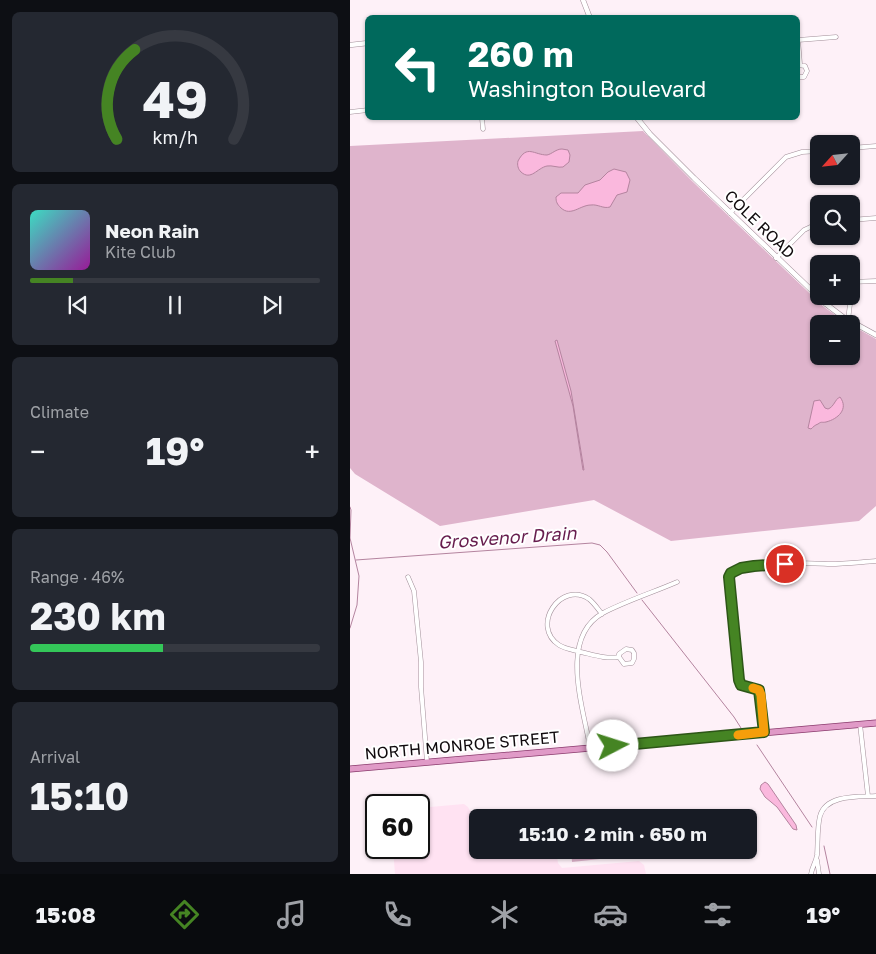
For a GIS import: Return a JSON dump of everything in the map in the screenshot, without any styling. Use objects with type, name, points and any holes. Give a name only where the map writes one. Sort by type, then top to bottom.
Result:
[{"type":"main road","name":"NORTH MONROE STREET","points":[[350,769],[876,723]]},
{"type":"street","points":[[583,0],[589,15]]},
{"type":"street","points":[[800,40],[836,37]]},
{"type":"street","points":[[350,45],[365,43]]},
{"type":"street","points":[[800,65],[805,66],[807,71],[804,77],[800,77]]},
{"type":"street","points":[[350,112],[365,110]]},
{"type":"street","points":[[482,120],[483,129]]},
{"type":"street","name":"COLE ROAD","points":[[639,120],[658,143],[810,289]]},
{"type":"street","points":[[860,147],[876,146]]},
{"type":"street","points":[[730,213],[786,156],[810,152]]},
{"type":"street","points":[[860,219],[876,218]]},
{"type":"street","points":[[776,258],[804,230],[810,227]]},
{"type":"street","points":[[860,282],[876,281]]},
{"type":"street","name":"COLE ROAD","points":[[827,305],[841,315]]},
{"type":"street","name":"COLE ROAD","points":[[860,326],[876,335]]},
{"type":"street","points":[[764,732],[759,690],[741,685],[739,680],[729,582],[731,573],[741,568],[754,566],[847,563],[876,560]]},
{"type":"street","points":[[408,577],[414,591],[421,662],[427,762]]},
{"type":"street","points":[[590,748],[581,706],[578,651],[585,631],[602,614],[677,582]]},
{"type":"street","points":[[602,614],[589,599],[571,595],[562,598],[552,607],[547,624],[551,636],[559,645],[603,658],[618,657]]},
{"type":"street","points":[[626,649],[632,650],[634,653],[634,659],[628,664],[624,664],[618,657],[626,649]]},
{"type":"street","points":[[860,724],[868,796]]},
{"type":"street","points":[[811,874],[816,858],[820,815],[826,806],[832,801],[840,799],[876,796]]},
{"type":"street","points":[[816,858],[819,874]]},
{"type":"shaded area","points":[[643,131],[692,181],[810,294],[810,305],[822,305],[835,315],[810,315],[810,365],[860,365],[860,330],[876,339],[876,506],[859,521],[671,541],[594,500],[440,526],[355,474],[350,468],[350,146]]},
{"type":"shaded area","points":[[562,149],[568,150],[570,155],[569,162],[563,167],[543,167],[531,175],[521,172],[518,168],[518,161],[524,153],[531,152],[547,155]]},
{"type":"shaded area","points":[[614,169],[626,172],[630,180],[627,192],[617,195],[610,207],[587,205],[568,211],[561,208],[558,204],[556,197],[561,193],[578,193],[585,185],[600,180]]},
{"type":"shaded area","points":[[557,340],[571,391],[584,470],[573,406],[555,341]]},
{"type":"shaded area","points":[[840,397],[843,409],[838,416],[830,421],[815,425],[811,429],[808,428],[814,401],[820,400],[825,408],[828,409]]},
{"type":"shaded area","points":[[765,782],[796,825],[797,830],[793,829],[777,807],[765,797],[760,789],[761,785]]},
{"type":"shaded area","points":[[464,804],[468,807],[469,859],[557,859],[562,868],[639,861],[644,865],[646,874],[395,874],[394,859],[430,859],[430,807]]},
{"type":"shaded area","points":[[572,859],[600,859],[572,862]]},
{"type":"waterway","points":[[350,507],[350,538],[359,576],[357,605],[350,628]]},
{"type":"waterway","name":"Grosvenor Drain","points":[[356,560],[592,543],[600,545],[607,552],[637,593]]},
{"type":"waterway","name":"Grosvenor Drain","points":[[642,600],[741,728]]},
{"type":"waterway","name":"Grosvenor Drain","points":[[757,745],[812,827]]},
{"type":"waterway","name":"Grosvenor Drain","points":[[824,846],[830,874]]},
{"type":"slow traffic","points":[[738,735],[764,732],[761,695],[759,690],[753,688]]},
{"type":"route","points":[[613,746],[764,732],[759,690],[745,687],[741,685],[739,680],[729,577],[731,573],[741,568],[785,564]]}]
